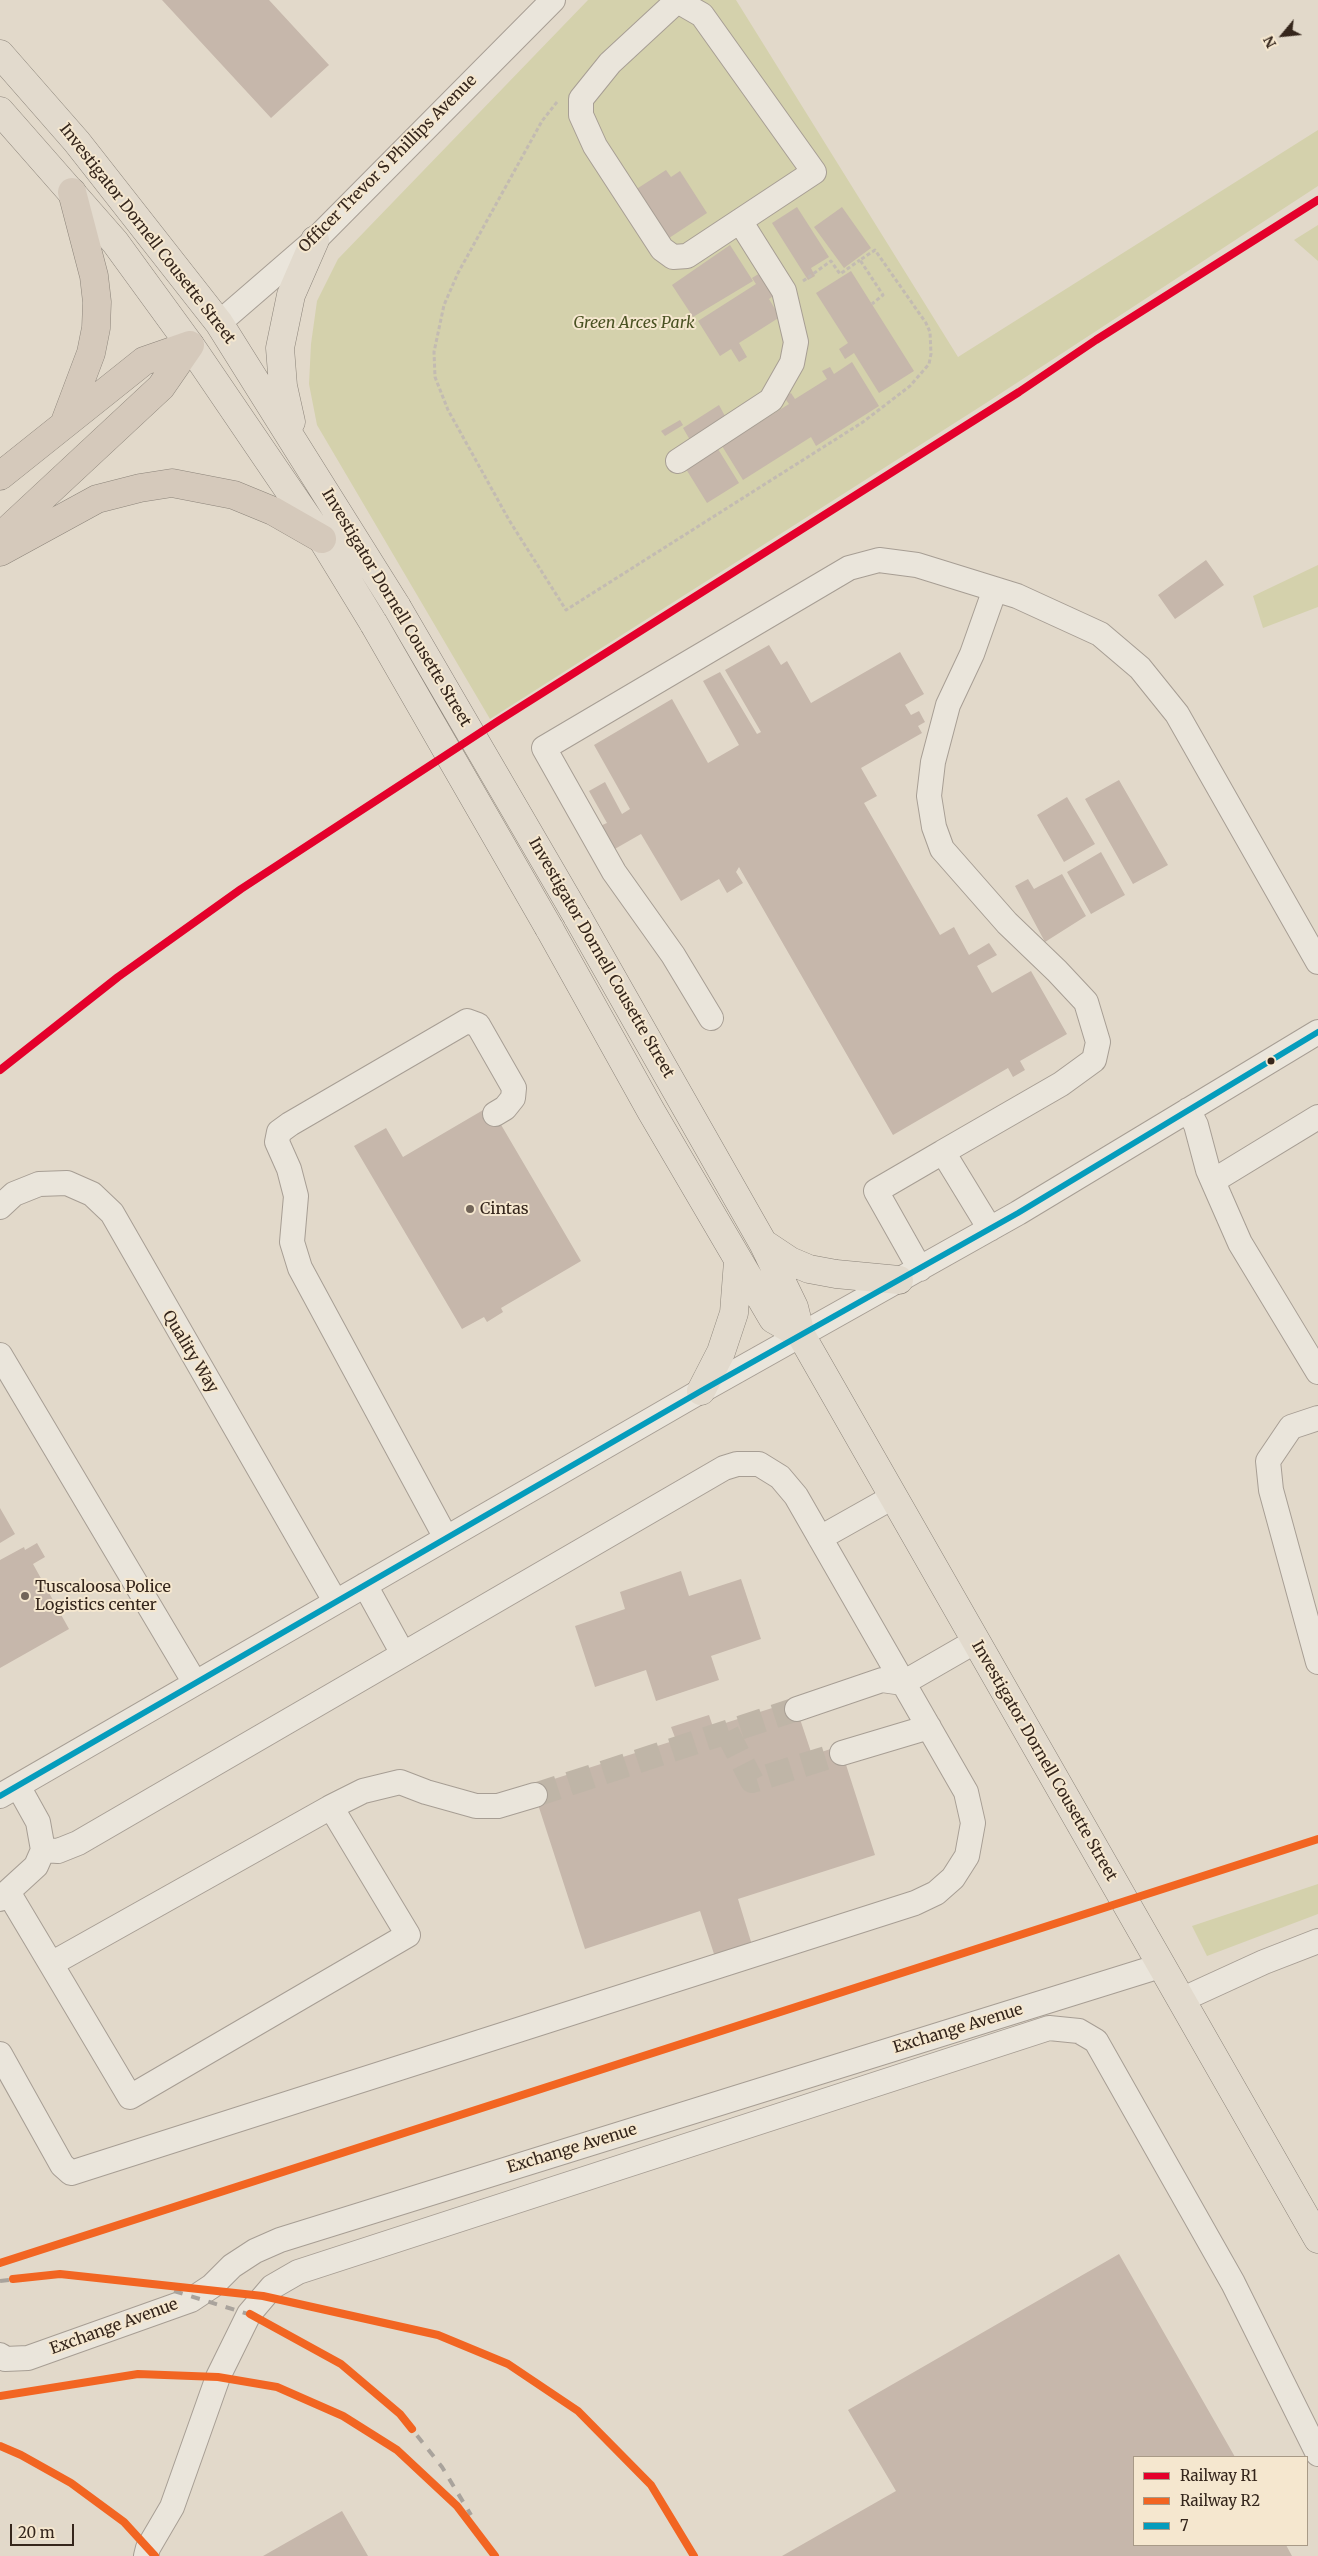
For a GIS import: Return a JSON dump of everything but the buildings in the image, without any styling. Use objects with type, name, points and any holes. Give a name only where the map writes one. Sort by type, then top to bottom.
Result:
[{"type":"highway","points":[[64,422],[76,397],[91,353],[97,302],[94,276],[72,192]]},
{"type":"highway","points":[[0,476],[64,422],[144,361],[190,345]]},
{"type":"highway","points":[[0,537],[161,387],[190,345]]},
{"type":"highway","points":[[0,552],[97,499],[140,488],[172,483],[234,495],[273,511],[322,539]]},
{"type":"main road","name":"Investigator Dornell Cousette Street","points":[[0,54],[77,142],[219,323],[296,443],[397,607],[577,916],[763,1243],[794,1307],[801,1335],[1160,1966],[1318,2239]]},
{"type":"main road","name":"Investigator Dornell Cousette Street","points":[[0,112],[115,242],[190,345],[322,539],[374,624],[738,1261],[773,1319],[801,1335]]},
{"type":"main road","points":[[296,443],[283,386],[280,348],[291,295],[315,240]]},
{"type":"main road","points":[[190,345],[219,323]]},
{"type":"main road","points":[[763,1243],[790,1261],[809,1268],[836,1274],[909,1274]]},
{"type":"main road","points":[[701,1391],[721,1352],[734,1313],[738,1261]]},
{"type":"street","name":"Officer Trevor S Phillips Avenue","points":[[219,323],[315,240],[553,0]]},
{"type":"street","points":[[676,0],[702,15],[814,172],[687,256],[673,257],[662,249],[595,146],[581,116],[581,98],[610,63],[676,0]]},
{"type":"street","points":[[678,461],[771,400],[792,363],[796,342],[784,291],[740,221]]},
{"type":"street","points":[[711,1018],[673,956],[614,872],[544,748],[849,568],[879,560],[917,565],[1016,596],[1100,634],[1140,668],[1177,714],[1318,962]]},
{"type":"street","points":[[909,1274],[876,1190],[1061,1084],[1094,1060],[1098,1042],[1086,1002],[1057,970],[1007,924],[942,849],[934,827],[929,796],[933,762],[948,705],[972,654],[995,589]]},
{"type":"street","points":[[446,1538],[300,1268],[292,1242],[296,1196],[289,1169],[276,1142],[279,1132],[290,1124],[467,1021],[478,1025],[514,1088],[513,1098],[505,1108],[495,1114]]},
{"type":"street","points":[[331,1807],[408,1935],[130,2097],[51,1964],[4,1895],[36,1866],[43,1850],[38,1822],[9,1791],[701,1391],[990,1229],[1318,1032]]},
{"type":"street","points":[[1188,1110],[1196,1125],[1213,1181],[1240,1243],[1318,1372]]},
{"type":"street","points":[[1213,1181],[1318,1117]]},
{"type":"street","points":[[942,1152],[990,1229]]},
{"type":"street","name":"Quality Way","points":[[0,1207],[14,1194],[39,1184],[67,1183],[92,1194],[112,1213],[163,1306],[205,1372],[335,1602]]},
{"type":"street","points":[[0,1355],[195,1683]]},
{"type":"street","points":[[1318,1418],[1291,1427],[1268,1462],[1271,1490],[1318,1662]]},
{"type":"street","points":[[0,2053],[62,2165],[71,2173],[916,1903],[936,1893],[953,1878],[967,1856],[973,1823],[966,1792],[796,1496],[780,1477],[760,1464],[737,1464],[724,1468],[628,1523],[78,1842],[58,1851],[43,1850]]},
{"type":"street","points":[[820,1538],[893,1497]]},
{"type":"street","points":[[364,1585],[403,1654]]},
{"type":"street","points":[[797,1709],[882,1680],[904,1683],[976,1642]]},
{"type":"street","points":[[842,1753],[929,1727]]},
{"type":"street","points":[[51,1964],[331,1807],[363,1791],[400,1782],[426,1792],[476,1806],[498,1806],[535,1795]]},
{"type":"street","points":[[1181,2000],[1264,1962],[1318,1941]]},
{"type":"street","name":"Exchange Avenue","points":[[0,2355],[5,2359],[28,2358],[191,2300],[212,2286],[232,2266],[255,2251],[280,2240],[1160,1966]]},
{"type":"street","points":[[146,2556],[148,2548],[172,2507],[218,2377],[249,2314],[272,2287],[298,2272],[1049,2028],[1078,2030],[1096,2041],[1233,2283],[1318,2454]]},
{"type":"path","points":[[557,102],[532,140],[458,273],[444,305],[434,352],[435,377],[448,410],[508,520],[566,610],[863,422],[917,379],[929,364],[931,354],[930,332],[926,323],[875,250],[860,260],[884,295],[872,304]]},
{"type":"green space","name":"Green Arces Park","points":[[588,0],[736,0],[958,357],[1318,130],[1318,186],[986,403],[490,719],[317,425],[309,384],[311,344],[317,301],[338,259]]},
{"type":"green space","points":[[1318,225],[1318,261],[1294,240]]},
{"type":"green space","points":[[1318,565],[1318,607],[1263,628],[1253,596]]},
{"type":"green space","points":[[1318,1884],[1318,1914],[1207,1956],[1192,1926]]},
{"type":"tunnel","points":[[535,1795],[797,1709]]},
{"type":"tunnel","points":[[727,1732],[752,1781],[842,1753]]},
{"type":"railway","points":[[0,1070],[118,977],[241,889],[498,721],[1019,392],[1096,340],[1318,200]]},
{"type":"railway","points":[[0,2281],[60,2274],[263,2296],[438,2335],[508,2364],[578,2411],[651,2485],[694,2556]]},
{"type":"railway","points":[[174,2291],[258,2317],[341,2364],[400,2414],[442,2467],[471,2515]]},
{"type":"railway","points":[[0,2396],[138,2374],[218,2377],[277,2387],[343,2416],[397,2450],[457,2506],[495,2556]]},
{"type":"railway","points":[[0,2446],[21,2455],[71,2483],[124,2522],[155,2556]]},
{"type":"rail line","name":"R1","points":[[0,1070],[118,977],[241,889],[498,721],[1019,392],[1096,340],[1318,200]]},
{"type":"rail line","name":"R2","points":[[0,2263],[1318,1839]]},
{"type":"rail line","name":"R2","points":[[13,2279],[60,2274],[263,2296],[438,2335],[508,2364],[578,2411],[651,2485],[694,2556]]},
{"type":"rail line","name":"R2","points":[[250,2314],[341,2364],[400,2414],[412,2429]]},
{"type":"rail line","name":"R2","points":[[0,2396],[138,2374],[218,2377],[277,2387],[343,2416],[397,2450],[457,2506],[495,2556]]},
{"type":"rail line","name":"R2","points":[[0,2446],[21,2455],[71,2483],[124,2522],[155,2556]]},
{"type":"transit line","name":"7","points":[[0,1796],[701,1391],[1018,1213],[1318,1032]]},
{"type":"place","name":"Cintas","points":[[470,1209]]},
{"type":"place","name":"Tuscaloosa Police Logistics center","points":[[25,1596]]}]
